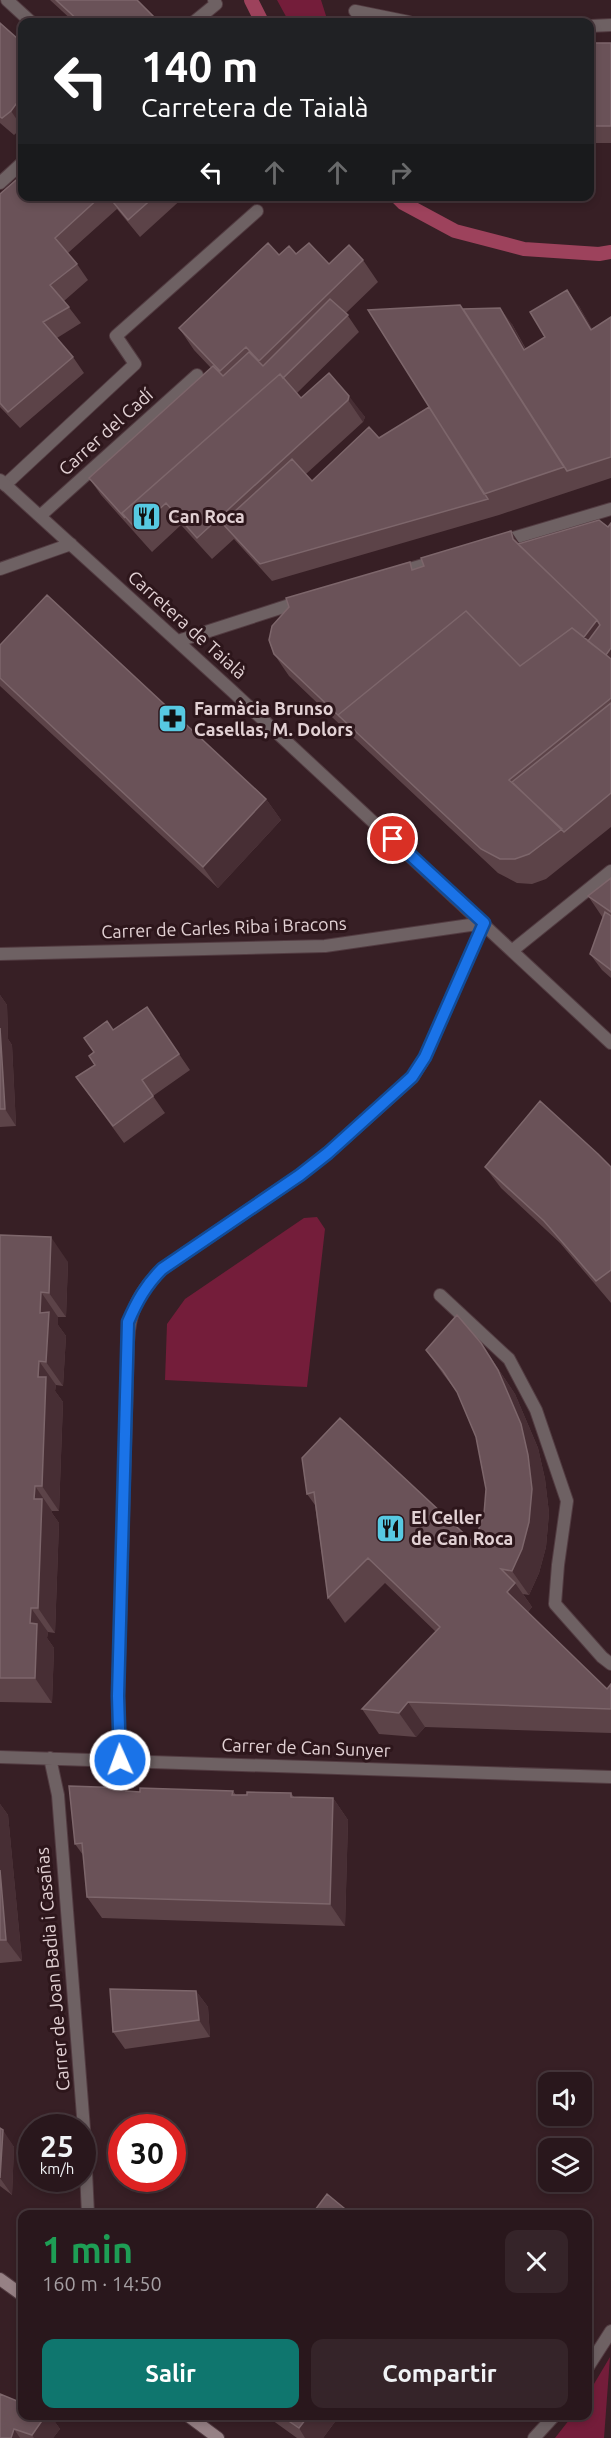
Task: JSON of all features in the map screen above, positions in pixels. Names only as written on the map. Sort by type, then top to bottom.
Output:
[{"type":"main road","points":[[0,2279],[18,2292]]},
{"type":"main road","points":[[194,2420],[218,2438]]},
{"type":"street","points":[[7,0],[27,18]]},
{"type":"street","points":[[198,18],[215,2]]},
{"type":"street","points":[[355,11],[389,18]]},
{"type":"street","points":[[594,26],[611,25]]},
{"type":"street","points":[[0,183],[18,167]]},
{"type":"street","points":[[2,482],[135,364],[116,336],[257,211]]},
{"type":"street","name":"Carrer del Cadí","points":[[40,516],[197,375]]},
{"type":"street","name":"Carretera de Taialà","points":[[2,482],[178,641],[611,1043]]},
{"type":"street","points":[[487,546],[611,509]]},
{"type":"street","points":[[0,569],[71,544]]},
{"type":"street","points":[[385,576],[453,556]]},
{"type":"street","points":[[178,641],[317,597]]},
{"type":"street","points":[[513,950],[611,871]]},
{"type":"street","points":[[120,1760],[118,1696],[128,1322],[136,1302],[147,1283],[162,1269],[300,1175],[328,1153],[412,1077],[425,1057],[484,923]]},
{"type":"street","name":"Carrer de Carles Riba i Bracons","points":[[0,954],[325,946],[484,923]]},
{"type":"street","points":[[440,1295],[509,1359],[536,1410],[567,1501],[555,1604],[602,1657],[611,1664]]},
{"type":"street","name":"Carrer de Can Sunyer","points":[[0,1757],[611,1777]]},
{"type":"street","name":"Carrer de Joan Badia i Casañas","points":[[50,1758],[58,1807],[84,2129],[88,2210]]},
{"type":"street","points":[[592,2361],[611,2331]]},
{"type":"street","points":[[534,2438],[550,2420]]},
{"type":"shaded area","points":[[277,0],[321,0],[327,18],[287,18]]},
{"type":"shaded area","points":[[317,1217],[325,1229],[307,1387],[165,1380],[167,1324],[185,1299],[304,1218]]},
{"type":"shaded area","points":[[610,2357],[604,2438],[555,2438],[569,2420],[592,2420],[592,2387]]},
{"type":"building","points":[[56,0],[137,0],[153,16],[150,18],[76,18]]},
{"type":"building","points":[[0,23],[18,39],[18,101],[11,111],[2,118],[0,117]]},
{"type":"building","points":[[594,43],[611,43],[611,126],[594,126]]},
{"type":"building","points":[[18,178],[18,201],[96,201],[55,238],[77,264],[50,285],[69,307],[43,322],[73,357],[8,412],[0,403],[0,194]]},
{"type":"building","points":[[112,201],[149,201],[128,220]]},
{"type":"building","points":[[268,243],[279,255],[289,246],[296,254],[309,243],[329,264],[349,245],[363,260],[259,361],[246,347],[220,371],[179,328]]},
{"type":"building","points":[[567,290],[591,330],[611,317],[611,457],[567,471],[463,309],[500,308],[524,350],[545,337],[530,312]]},
{"type":"building","points":[[330,299],[348,315],[283,378],[280,374],[122,513],[125,518],[89,478],[213,366],[223,376],[249,352],[263,366]]},
{"type":"building","points":[[460,305],[564,467],[484,494],[368,310]]},
{"type":"building","points":[[329,373],[349,396],[348,400],[197,538],[166,503],[137,530],[122,513],[280,374],[301,398]]},
{"type":"building","points":[[429,407],[488,499],[260,564],[222,523],[292,459],[312,481],[369,427],[379,438]]},
{"type":"building","points":[[599,520],[608,527],[611,523],[611,648],[606,655],[588,641],[600,625],[597,620],[518,544]]},
{"type":"building","points":[[511,531],[513,539],[597,620],[584,637],[572,628],[520,666],[466,611],[338,715],[340,717],[274,654],[269,640],[272,626],[289,607],[286,598],[410,562],[412,570],[424,566],[421,558]]},
{"type":"building","points":[[47,595],[266,799],[203,867],[0,678],[0,645]]},
{"type":"building","points":[[466,611],[520,666],[572,628],[611,659],[611,698],[509,780],[562,829],[529,854],[515,859],[500,859],[481,849],[338,715]]},
{"type":"building","points":[[611,703],[611,793],[564,832],[512,782]]},
{"type":"building","points":[[611,878],[611,912],[588,896]]},
{"type":"building","points":[[605,912],[611,916],[611,970],[590,954]]},
{"type":"building","points":[[147,1007],[179,1054],[142,1080],[153,1096],[113,1126],[76,1077],[95,1065],[89,1056],[94,1052],[84,1038],[107,1021],[113,1030]]},
{"type":"building","points":[[0,1028],[5,1109],[0,1109]]},
{"type":"building","points":[[540,1101],[611,1167],[611,1270],[596,1281],[544,1221],[485,1167]]},
{"type":"building","points":[[0,1235],[51,1237],[49,1293],[41,1292],[40,1313],[49,1312],[46,1362],[39,1361],[38,1377],[46,1377],[42,1486],[35,1486],[34,1499],[42,1499],[38,1608],[31,1608],[30,1623],[37,1624],[35,1678],[0,1678]]},
{"type":"building","name":"El Celler de Can Roca","points":[[457,1315],[481,1343],[498,1370],[521,1424],[528,1455],[532,1489],[529,1522],[522,1549],[512,1571],[501,1569],[515,1583],[507,1592],[607,1689],[611,1684],[611,1709],[408,1702],[399,1713],[362,1709],[440,1627],[368,1558],[328,1598],[314,1492],[307,1494],[302,1458],[340,1418],[474,1543],[484,1514],[486,1489],[476,1437],[457,1392],[426,1350]]},
{"type":"building","points":[[69,1786],[127,1788],[126,1791],[140,1792],[140,1788],[233,1791],[232,1795],[247,1795],[247,1792],[291,1793],[291,1797],[333,1798],[330,1904],[87,1897],[82,1843],[75,1844]]},
{"type":"building","points":[[0,1870],[6,1940],[0,1940]]},
{"type":"building","points":[[110,1989],[196,1991],[199,2020],[113,2032]]},
{"type":"building","points":[[0,2128],[3,2130],[0,2178]]},
{"type":"building","points":[[327,2194],[344,2208],[342,2210],[315,2210]]},
{"type":"building","points":[[0,2394],[18,2401],[18,2420],[42,2420],[32,2435],[14,2429],[11,2438],[0,2438]]},
{"type":"building","points":[[287,2420],[305,2420],[299,2428]]},
{"type":"waterway","points":[[251,0],[260,18]]},
{"type":"waterway","points":[[401,201],[455,231],[524,249],[599,254],[611,252]]},
{"type":"place","name":"Can Roca","points":[[147,517]]},
{"type":"place","name":"Farmàcia Brunso Casellas, M. Dolors","points":[[173,719]]},
{"type":"place","name":"El Celler de Can Roca","points":[[390,1528]]},
{"type":"route","points":[[120,1760],[118,1696],[128,1322],[147,1283],[162,1269],[300,1175],[328,1153],[412,1077],[425,1057],[484,923],[393,839]]}]
